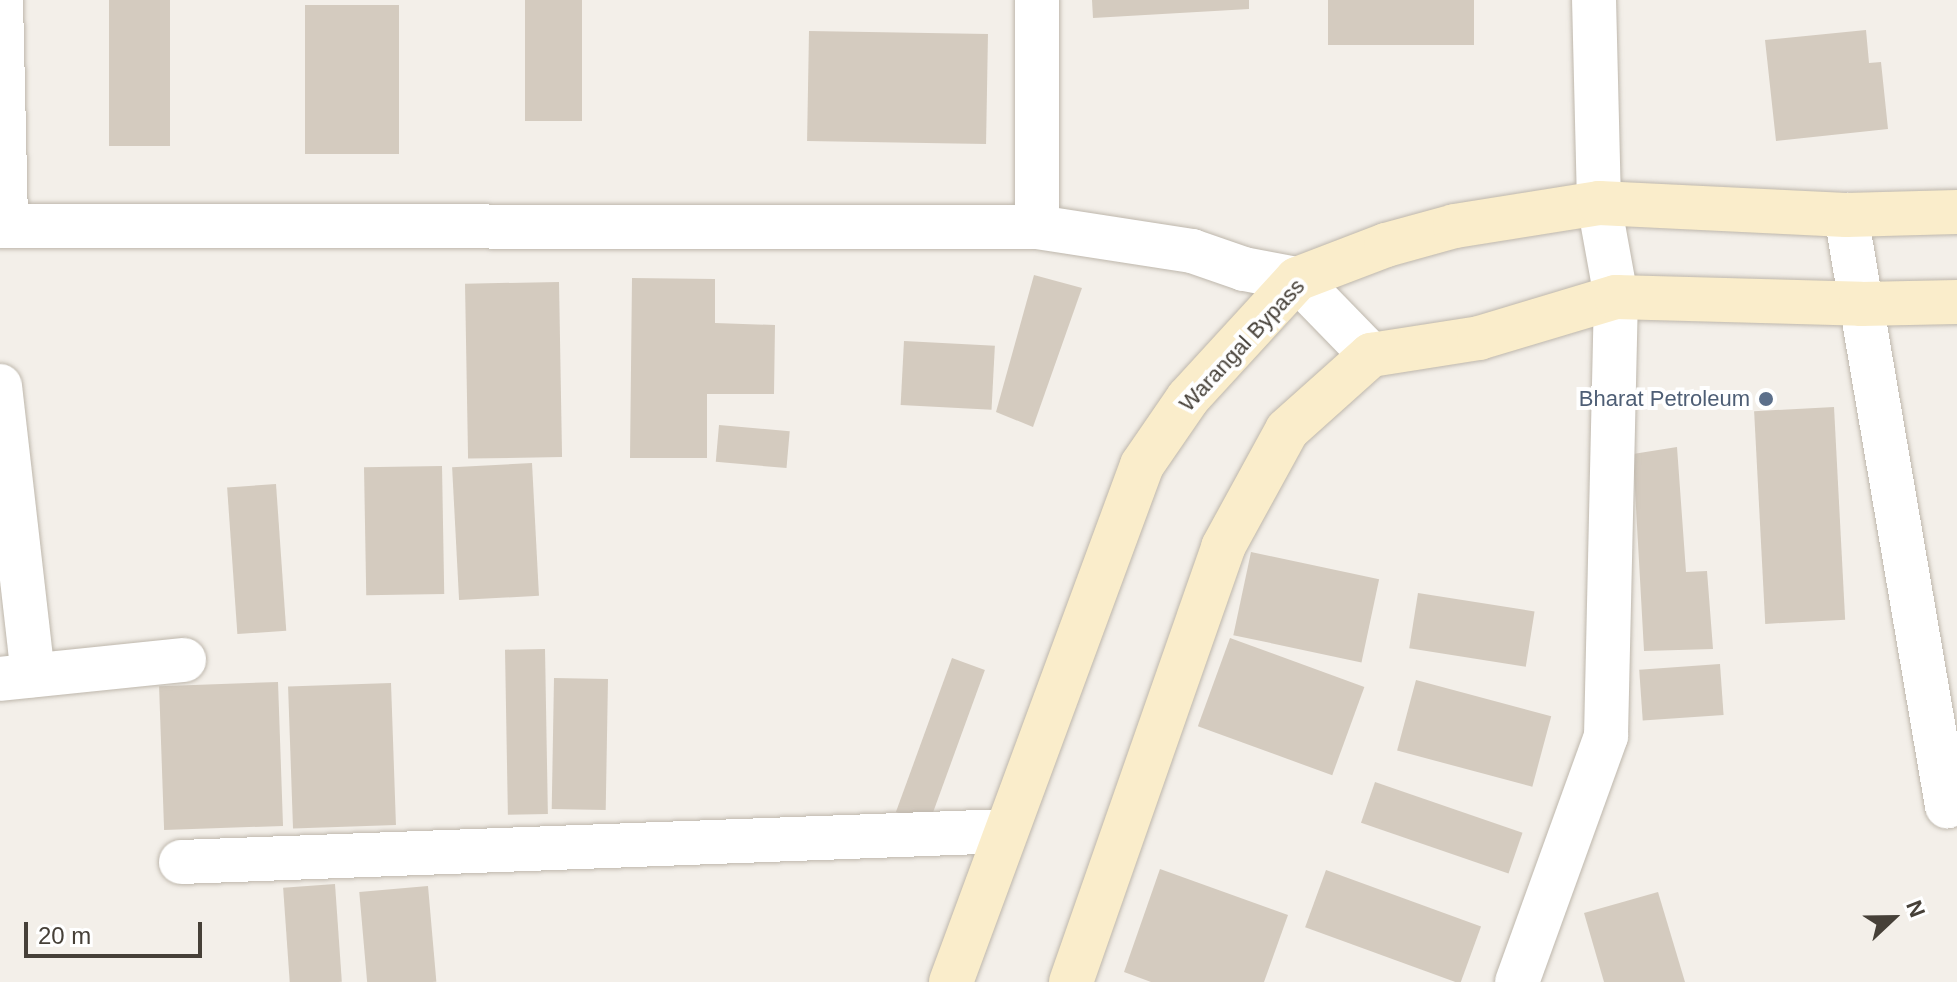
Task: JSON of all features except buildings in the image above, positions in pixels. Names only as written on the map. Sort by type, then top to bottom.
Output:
[{"type":"main road","name":"Warangal Bypass","points":[[951,982],[1142,465],[1188,398],[1297,279],[1386,245],[1455,226],[1599,203],[1846,215],[1957,212]]},
{"type":"main road","points":[[1071,982],[1223,547],[1287,430],[1371,355],[1479,338],[1616,297],[1861,304],[1957,302]]},
{"type":"street","points":[[1,0],[3,226],[1037,227],[1192,251],[1244,269],[1297,279],[1371,355]]},
{"type":"street","points":[[1037,0],[1037,227]]},
{"type":"street","points":[[1517,982],[1606,736],[1616,297],[1599,203],[1594,0]]},
{"type":"street","points":[[1846,215],[1947,806]]},
{"type":"street","points":[[0,386],[17,677],[184,660]]},
{"type":"street","points":[[181,862],[1005,831]]},
{"type":"place","name":"Bharat Petroleum","points":[[1766,399]]}]
